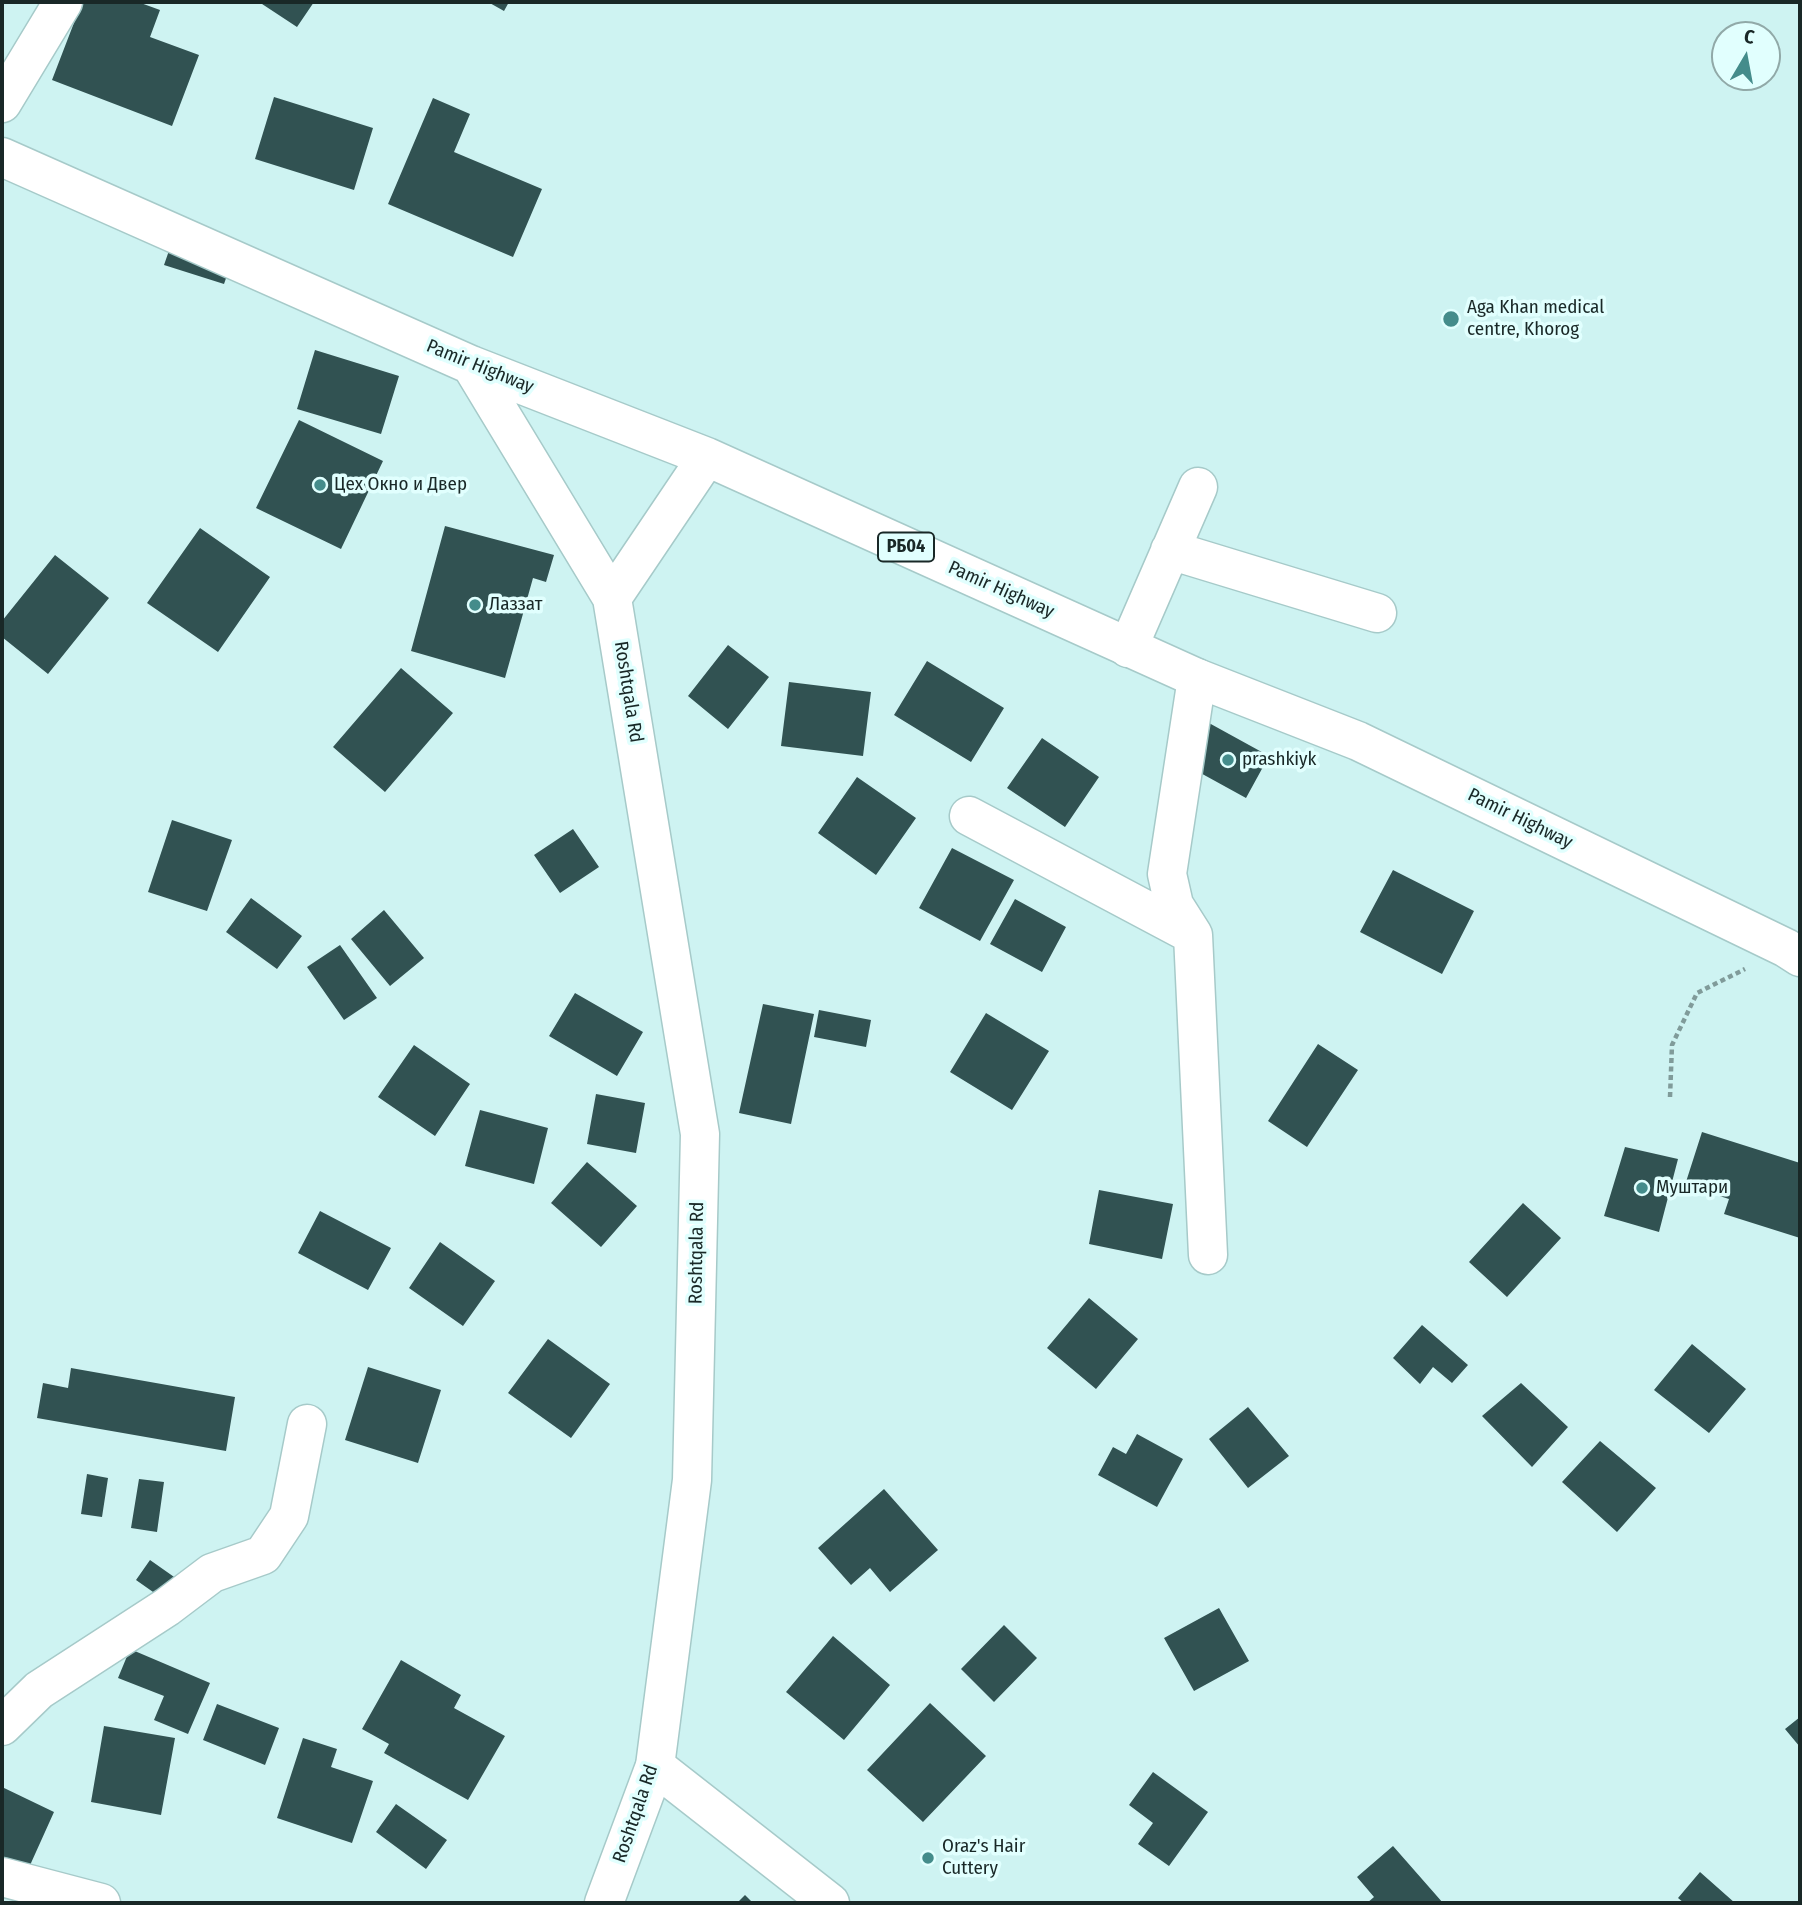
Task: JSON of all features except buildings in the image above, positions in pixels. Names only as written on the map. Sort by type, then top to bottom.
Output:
[{"type":"main road","points":[[2,103],[63,2]]},
{"type":"main road","name":"Pamir Highway","points":[[2,157],[471,365],[707,457],[1197,678],[1358,741],[1793,953]]},
{"type":"main road","name":"Roshtqala Rd","points":[[471,365],[612,598],[700,1134],[692,1480],[655,1766],[604,1903]]},
{"type":"main road","points":[[612,598],[707,457]]},
{"type":"main road","points":[[1128,648],[1198,487]]},
{"type":"main road","points":[[1170,550],[1377,612]]},
{"type":"main road","points":[[1197,678],[1167,874],[1174,905],[1193,935],[1208,1255]]},
{"type":"main road","points":[[969,816],[1193,935]]},
{"type":"main road","points":[[2,1726],[39,1690],[167,1606],[212,1573],[263,1555],[289,1516],[307,1424]]},
{"type":"main road","points":[[655,1766],[830,1903]]},
{"type":"main road","points":[[2,1877],[101,1903]]},
{"type":"path","points":[[1670,1097],[1672,1045],[1697,993],[1793,953]]},
{"type":"place","name":"Aga Khan medical centre, Khorog","points":[[1451,319]]},
{"type":"place","name":"Цех Окно и Двер","points":[[320,485]]},
{"type":"place","name":"Лаззат","points":[[475,605]]},
{"type":"place","name":"prashkiyk","points":[[1228,760]]},
{"type":"place","name":"Муштари","points":[[1642,1188]]},
{"type":"place","name":"Oraz's Hair Cuttery","points":[[928,1858]]}]
